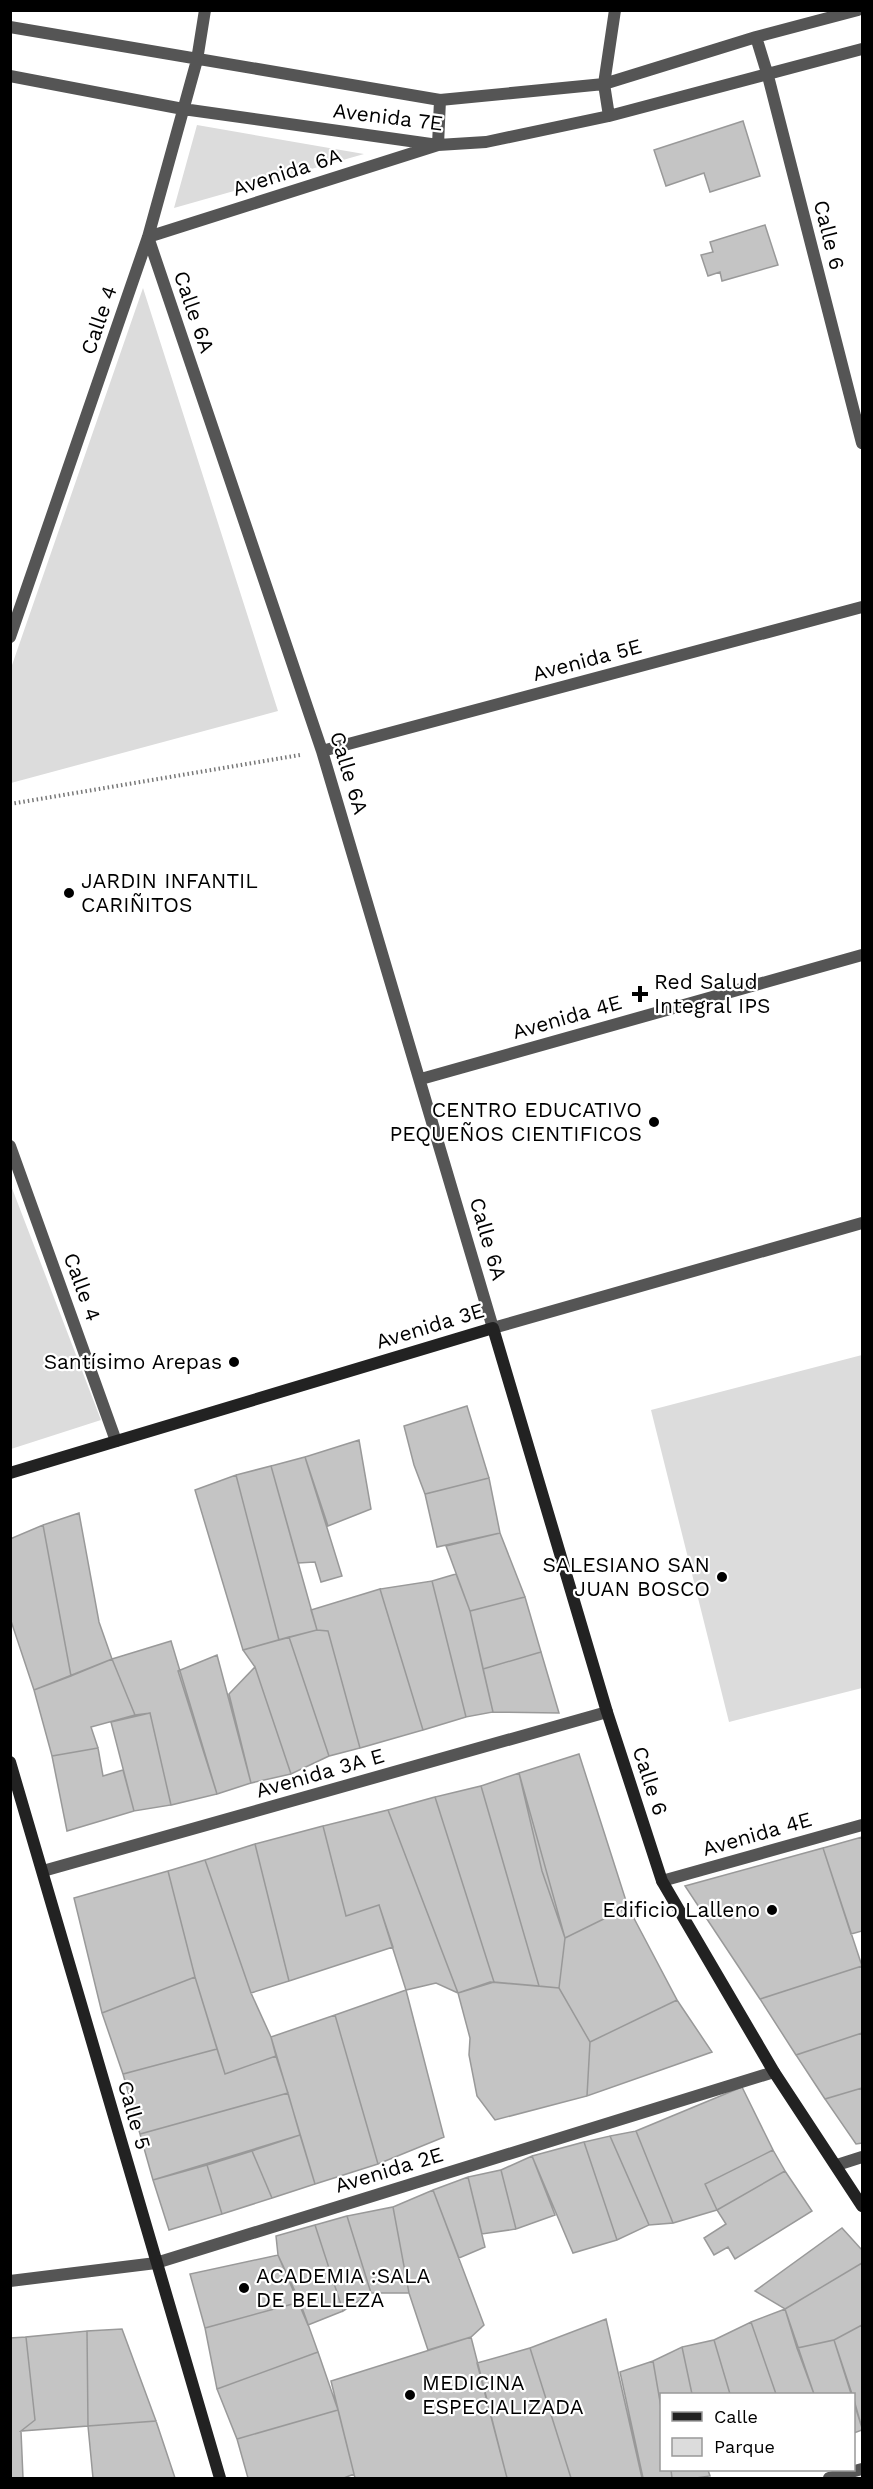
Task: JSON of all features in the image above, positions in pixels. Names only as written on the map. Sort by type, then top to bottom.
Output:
[{"type":"street","name":"Calle 4","points":[[10,637],[148,237],[197,60],[205,10]]},
{"type":"street","points":[[609,116],[604,84],[615,10]]},
{"type":"street","name":"Avenida 7E","points":[[10,27],[440,100],[604,84],[756,37],[858,10]]},
{"type":"street","name":"Calle 6","points":[[756,37],[862,443]]},
{"type":"street","name":"Avenida 7E","points":[[10,76],[183,109],[438,145],[486,142],[609,116],[768,76],[862,49]]},
{"type":"street","points":[[438,145],[440,100]]},
{"type":"street","name":"Avenida 6A","points":[[148,237],[438,145]]},
{"type":"street","name":"Calle 6A","points":[[148,237],[322,751],[493,1328]]},
{"type":"street","name":"Avenida 5E","points":[[322,751],[862,607]]},
{"type":"street","name":"Avenida 4E","points":[[421,1079],[862,954]]},
{"type":"street","name":"Calle 4","points":[[10,1146],[116,1441]]},
{"type":"street","name":"Avenida 3E","points":[[10,1473],[493,1328],[862,1223]]},
{"type":"street","name":"Calle 6","points":[[493,1328],[607,1712],[663,1881],[774,2072],[862,2206]]},
{"type":"street","name":"Avenida 3A E","points":[[43,1871],[607,1712]]},
{"type":"street","name":"Calle 5","points":[[10,1762],[220,2478]]},
{"type":"street","name":"Avenida 4E","points":[[663,1881],[862,1825]]},
{"type":"street","name":"Avenida 2E","points":[[10,2281],[156,2263],[774,2072]]},
{"type":"street","points":[[837,2165],[862,2157]]},
{"type":"street","points":[[829,2478],[855,2471]]},
{"type":"path","points":[[10,804],[322,751]]},
{"type":"green space","points":[[197,125],[364,154],[174,208]]},
{"type":"green space","points":[[143,288],[278,711],[11,783],[11,668]]},
{"type":"green space","points":[[10,1183],[101,1420],[11,1449],[10,1449]]},
{"type":"green space","points":[[862,1355],[862,1688],[729,1722],[651,1410]]},
{"type":"building","points":[[743,121],[760,176],[710,192],[704,173],[666,186],[654,150]]},
{"type":"building","points":[[765,225],[778,265],[722,281],[720,272],[708,276],[701,255],[713,252],[710,242]]},
{"type":"building","points":[[467,1406],[489,1478],[425,1494],[414,1465],[404,1426]]},
{"type":"building","points":[[359,1440],[371,1509],[328,1526],[305,1457]]},
{"type":"building","points":[[305,1457],[342,1576],[321,1582],[315,1562],[298,1563],[271,1466]]},
{"type":"building","points":[[271,1466],[317,1630],[279,1640],[236,1475]]},
{"type":"building","points":[[236,1475],[279,1640],[243,1650],[195,1490]]},
{"type":"building","points":[[489,1478],[500,1533],[437,1547],[425,1494]]},
{"type":"building","points":[[79,1513],[99,1622],[112,1659],[71,1676],[43,1525]]},
{"type":"building","points":[[43,1525],[71,1676],[34,1690],[10,1618],[10,1539]]},
{"type":"building","points":[[500,1533],[525,1597],[470,1611],[446,1546]]},
{"type":"building","points":[[456,1574],[470,1611],[493,1712],[466,1717],[432,1581]]},
{"type":"building","points":[[432,1581],[466,1717],[423,1730],[380,1589]]},
{"type":"building","points":[[380,1589],[423,1730],[360,1748],[328,1631],[317,1630],[311,1610]]},
{"type":"building","points":[[525,1597],[541,1652],[483,1669],[470,1611]]},
{"type":"building","points":[[317,1630],[328,1631],[360,1748],[329,1756],[289,1637]]},
{"type":"building","points":[[289,1637],[329,1756],[291,1774],[255,1667],[243,1650]]},
{"type":"building","points":[[171,1641],[217,1794],[171,1805],[150,1713],[135,1715],[112,1659]]},
{"type":"building","points":[[541,1652],[559,1713],[493,1712],[483,1669]]},
{"type":"building","points":[[217,1655],[251,1783],[217,1794],[178,1671]]},
{"type":"building","points":[[112,1659],[135,1715],[91,1727],[98,1748],[52,1756],[34,1690]]},
{"type":"building","points":[[255,1667],[291,1774],[251,1783],[229,1694]]},
{"type":"building","points":[[150,1713],[171,1805],[134,1811],[111,1722]]},
{"type":"building","points":[[98,1748],[103,1776],[123,1770],[134,1811],[67,1831],[52,1756]]},
{"type":"building","points":[[579,1754],[628,1907],[565,1938],[542,1871],[519,1773]]},
{"type":"building","points":[[519,1773],[565,1938],[559,1988],[539,1986],[481,1786]]},
{"type":"building","points":[[481,1786],[539,1986],[494,1982],[435,1797]]},
{"type":"building","points":[[435,1797],[494,1982],[458,1993],[388,1810]]},
{"type":"building","points":[[388,1810],[458,1993],[436,1983],[406,1990],[379,1905],[346,1916],[323,1826]]},
{"type":"building","points":[[323,1826],[346,1916],[379,1905],[393,1947],[289,1981],[255,1844]]},
{"type":"building","points":[[862,1837],[862,1931],[851,1934],[823,1848]]},
{"type":"building","points":[[255,1844],[289,1981],[251,1993],[205,1860]]},
{"type":"building","name":"Edificio Lalleno","points":[[823,1848],[862,1966],[760,1999],[685,1886]]},
{"type":"building","points":[[205,1860],[251,1993],[271,2037],[276,2056],[225,2074],[195,1977],[168,1871]]},
{"type":"building","points":[[168,1871],[195,1977],[102,2013],[74,1898]]},
{"type":"building","points":[[628,1907],[677,2000],[590,2042],[559,1988],[565,1938]]},
{"type":"building","points":[[862,1966],[862,2033],[796,2055],[760,1999]]},
{"type":"building","points":[[195,1977],[217,2049],[123,2074],[102,2013]]},
{"type":"building","points":[[490,1982],[559,1988],[590,2042],[587,2096],[495,2120],[477,2096],[469,2055],[470,2038],[458,1993]]},
{"type":"building","points":[[406,1990],[444,2137],[378,2164],[335,2015]]},
{"type":"building","points":[[677,2000],[712,2052],[587,2096],[590,2042]]},
{"type":"building","points":[[335,2015],[378,2164],[315,2184],[271,2037]]},
{"type":"building","points":[[862,2033],[862,2088],[825,2099],[796,2055]]},
{"type":"building","points":[[217,2049],[225,2074],[276,2056],[288,2093],[140,2134],[123,2074]]},
{"type":"building","points":[[742,2087],[773,2150],[705,2184],[717,2210],[673,2223],[636,2131]]},
{"type":"building","points":[[862,2088],[862,2143],[856,2144],[825,2099]]},
{"type":"building","points":[[288,2093],[300,2135],[153,2180],[140,2134]]},
{"type":"building","points":[[636,2131],[673,2223],[649,2225],[610,2136]]},
{"type":"building","points":[[300,2135],[315,2184],[272,2198],[252,2151]]},
{"type":"building","points":[[610,2136],[649,2225],[617,2240],[584,2142]]},
{"type":"building","points":[[584,2142],[617,2240],[573,2253],[532,2156]]},
{"type":"building","points":[[773,2150],[785,2171],[717,2210],[705,2184]]},
{"type":"building","points":[[252,2151],[272,2198],[222,2214],[207,2165]]},
{"type":"building","points":[[532,2156],[555,2215],[516,2229],[501,2170]]},
{"type":"building","points":[[207,2165],[222,2214],[169,2230],[153,2180]]},
{"type":"building","points":[[501,2170],[516,2229],[482,2234],[468,2177]]},
{"type":"building","points":[[785,2171],[812,2211],[735,2259],[728,2247],[714,2255],[704,2238],[726,2224],[717,2210]]},
{"type":"building","points":[[468,2177],[485,2247],[459,2258],[433,2190]]},
{"type":"building","points":[[433,2190],[484,2325],[471,2337],[428,2350],[409,2293],[393,2207]]},
{"type":"building","points":[[393,2207],[409,2293],[371,2293],[347,2216]]},
{"type":"building","points":[[347,2216],[371,2293],[343,2311],[315,2225]]},
{"type":"building","points":[[315,2225],[343,2311],[308,2325],[278,2255],[276,2236]]},
{"type":"building","points":[[842,2228],[862,2250],[862,2263],[785,2309],[755,2291]]},
{"type":"building","name":"ACADEMIA :SALA DE BELLEZA","points":[[278,2255],[300,2302],[205,2328],[190,2274]]},
{"type":"building","points":[[862,2263],[862,2325],[834,2340],[797,2348],[785,2309]]},
{"type":"building","points":[[300,2302],[318,2352],[217,2389],[205,2328]]},
{"type":"building","points":[[785,2309],[814,2393],[776,2393],[751,2322]]},
{"type":"building","points":[[606,2319],[642,2478],[571,2478],[530,2348]]},
{"type":"building","points":[[751,2322],[776,2393],[730,2393],[714,2340]]},
{"type":"building","points":[[862,2325],[862,2428],[855,2406],[855,2393],[851,2393],[834,2340]]},
{"type":"building","points":[[122,2329],[156,2421],[88,2426],[87,2331]]},
{"type":"building","points":[[87,2331],[88,2426],[21,2431],[35,2420],[26,2337]]},
{"type":"building","points":[[26,2337],[35,2420],[21,2431],[23,2478],[10,2478],[10,2338]]},
{"type":"building","name":"MEDICINA ESPECIALIZADA","points":[[471,2337],[507,2478],[355,2478],[331,2381]]},
{"type":"building","points":[[714,2340],[730,2393],[692,2393],[682,2347]]},
{"type":"building","points":[[834,2340],[852,2393],[814,2393],[797,2348]]},
{"type":"building","points":[[682,2347],[692,2393],[660,2393],[660,2401],[653,2361]]},
{"type":"building","points":[[530,2348],[571,2478],[507,2478],[477,2363]]},
{"type":"building","points":[[318,2352],[338,2410],[237,2439],[217,2389]]},
{"type":"building","points":[[653,2361],[660,2401],[660,2471],[671,2471],[672,2478],[643,2478],[620,2372]]},
{"type":"building","points":[[855,2404],[862,2428],[855,2433]]},
{"type":"building","points":[[338,2410],[354,2474],[344,2478],[248,2478],[237,2439]]},
{"type":"building","points":[[156,2421],[175,2478],[93,2478],[88,2426]]},
{"type":"building","points":[[671,2471],[708,2471],[710,2476],[696,2478],[672,2478]]},
{"type":"place","name":"JARDIN INFANTIL CARIÑITOS","points":[[69,893]]},
{"type":"place","name":"Red Salud Integral IPS","points":[[640,994]]},
{"type":"place","name":"CENTRO EDUCATIVO PEQUEÑOS CIENTIFICOS","points":[[654,1122]]},
{"type":"place","name":"Santísimo Arepas","points":[[234,1362]]},
{"type":"place","name":"SALESIANO SAN JUAN BOSCO","points":[[722,1577]]},
{"type":"place","name":"Edificio Lalleno","points":[[772,1910]]},
{"type":"place","name":"ACADEMIA :SALA DE BELLEZA","points":[[244,2288]]},
{"type":"place","name":"MEDICINA ESPECIALIZADA","points":[[410,2395]]}]
